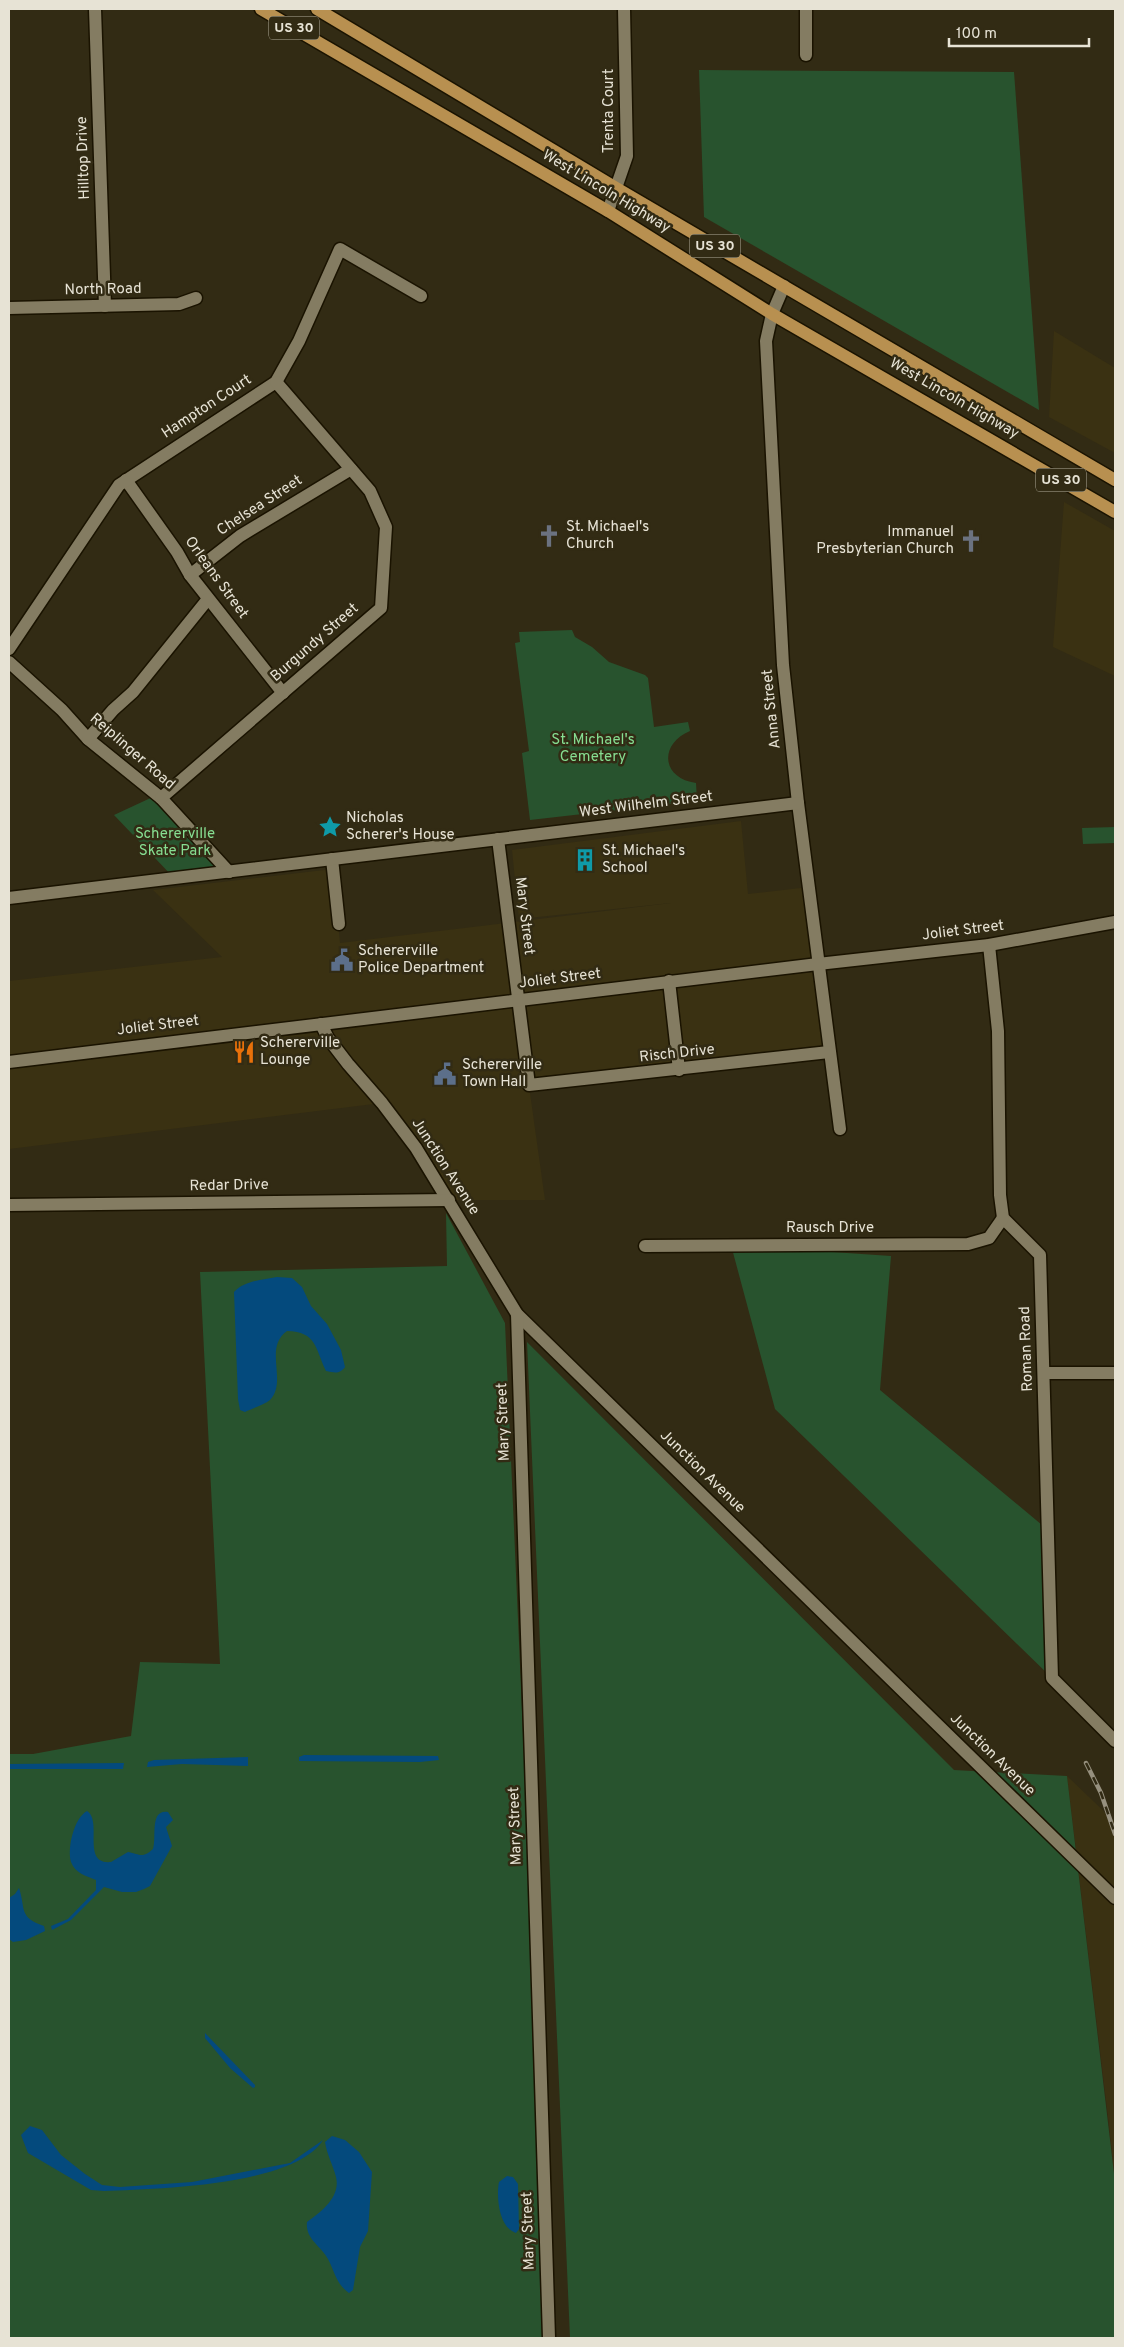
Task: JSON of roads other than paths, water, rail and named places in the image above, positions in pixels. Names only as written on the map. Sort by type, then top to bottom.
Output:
[{"type":"main road","name":"West Lincoln Highway","points":[[260,9],[608,211],[772,314],[1115,512]]},
{"type":"main road","name":"West Lincoln Highway","points":[[317,9],[616,188],[1115,480]]},
{"type":"street","name":"Hilltop Drive","points":[[95,9],[105,306]]},
{"type":"street","name":"Trenta Court","points":[[608,211],[626,156],[624,9]]},
{"type":"street","points":[[806,9],[806,55]]},
{"type":"street","name":"Hampton Court","points":[[9,648],[119,484],[276,382],[299,341],[340,249],[421,296]]},
{"type":"street","name":"Anna Street","points":[[784,286],[772,314],[766,340],[778,584],[798,803],[840,1128]]},
{"type":"street","name":"North Road","points":[[9,308],[179,304],[196,298]]},
{"type":"street","name":"Burgundy Street","points":[[161,798],[381,608],[386,527],[370,491],[276,382]]},
{"type":"street","name":"Chelsea Street","points":[[190,574],[240,536],[351,469]]},
{"type":"street","name":"Orleans Street","points":[[126,480],[208,599],[283,693]]},
{"type":"street","points":[[88,739],[113,710],[133,692],[208,599]]},
{"type":"street","name":"Reiplinger Road","points":[[9,662],[62,710],[88,739],[161,798],[229,872]]},
{"type":"street","name":"West Wilhelm Street","points":[[9,898],[798,803]]},
{"type":"street","name":"Mary Street","points":[[498,839],[529,1085]]},
{"type":"street","points":[[332,859],[339,924]]},
{"type":"street","name":"Joliet Street","points":[[9,1062],[989,945],[1115,922]]},
{"type":"street","points":[[989,945],[998,1030],[1000,1195],[1003,1218]]},
{"type":"street","points":[[670,982],[679,1070]]},
{"type":"street","name":"Junction Avenue","points":[[321,1024],[328,1038],[382,1103],[416,1148],[517,1314],[1115,1898]]},
{"type":"street","name":"Risch Drive","points":[[529,1085],[829,1052]]},
{"type":"street","name":"Redar Drive","points":[[9,1205],[449,1200]]},
{"type":"street","name":"Rausch Drive","points":[[645,1246],[968,1244],[989,1238],[1003,1218]]},
{"type":"street","name":"Roman Road","points":[[1003,1218],[1040,1255],[1052,1678],[1115,1741]]},
{"type":"street","name":"Mary Street","points":[[517,1314],[549,2338]]},
{"type":"street","points":[[1044,1373],[1115,1372]]},
{"type":"water","points":[[277,1277],[292,1278],[302,1287],[311,1306],[327,1324],[341,1350],[345,1367],[337,1372],[326,1371],[317,1348],[310,1338],[304,1334],[287,1331],[280,1338],[277,1346],[277,1384],[275,1392],[267,1402],[245,1412],[240,1410],[238,1399],[234,1292],[248,1283]]},
{"type":"water","points":[[304,1755],[438,1756],[439,1760],[420,1762],[299,1761],[299,1757]]},
{"type":"water","points":[[248,1757],[248,1766],[182,1764],[147,1767],[148,1762],[154,1760]]},
{"type":"water","points":[[124,1763],[123,1769],[9,1769],[9,1764]]},
{"type":"water","points":[[87,1811],[91,1816],[93,1824],[94,1850],[97,1857],[102,1861],[111,1862],[128,1852],[141,1855],[146,1854],[153,1849],[156,1819],[162,1812],[168,1812],[173,1820],[166,1827],[172,1846],[150,1886],[136,1892],[122,1892],[104,1887],[71,1920],[52,1930],[51,1926],[68,1919],[96,1890],[96,1880],[81,1874],[75,1869],[70,1856],[75,1827],[78,1820]]},
{"type":"water","points":[[19,1888],[24,1911],[27,1916],[44,1926],[45,1931],[26,1940],[13,1942],[9,1939],[9,1898]]},
{"type":"water","points":[[205,2033],[255,2087],[253,2088],[230,2068],[205,2038]]},
{"type":"water","points":[[30,2126],[42,2130],[61,2155],[85,2174],[102,2185],[120,2187],[192,2182],[290,2163],[323,2140],[307,2155],[284,2167],[255,2176],[188,2186],[104,2191],[91,2190],[28,2153],[21,2135]]},
{"type":"water","points":[[332,2136],[345,2140],[359,2152],[372,2172],[368,2231],[360,2247],[353,2290],[349,2293],[338,2282],[328,2259],[311,2238],[307,2228],[307,2222],[329,2203],[336,2191],[336,2177],[325,2142]]},
{"type":"water","points":[[507,2176],[513,2177],[518,2184],[519,2229],[516,2233],[506,2225],[500,2211],[499,2182]]},
{"type":"railway","points":[[1086,1763],[1101,1793],[1115,1834]]},
{"type":"place","name":"St. Michael's Church","points":[[549,536]]},
{"type":"place","name":"Immanuel Presbyterian Church","points":[[971,541]]},
{"type":"place","name":"Nicholas Scherer's House","points":[[330,827]]},
{"type":"place","name":"St. Michael's School","points":[[585,860]]},
{"type":"place","name":"Schererville Police Department","points":[[342,960]]},
{"type":"place","name":"Schererville Lounge","points":[[244,1052]]},
{"type":"place","name":"Schererville Town Hall","points":[[445,1074]]},
{"type":"park label","name":"St. Michael's Cemetery","points":[[593,748]]},
{"type":"park label","name":"Schererville Skate Park","points":[[175,842]]}]
